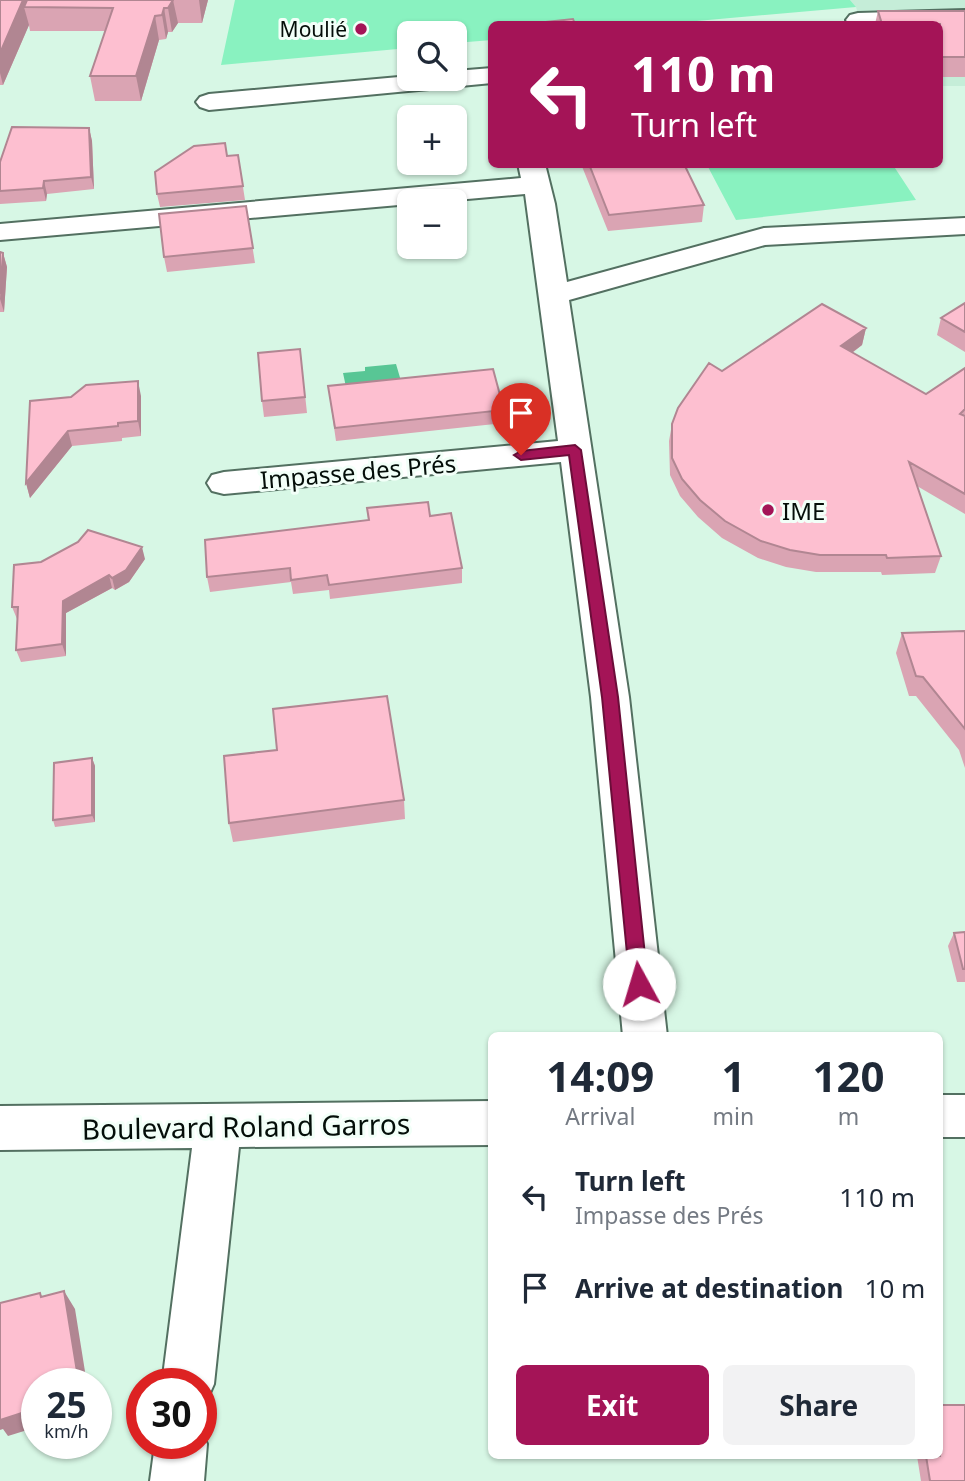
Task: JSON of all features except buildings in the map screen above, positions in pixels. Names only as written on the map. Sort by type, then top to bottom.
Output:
[{"type":"street","points":[[858,15],[965,17]]},
{"type":"street","points":[[467,78],[488,75]]},
{"type":"street","points":[[209,102],[397,84]]},
{"type":"street","points":[[0,232],[533,175],[541,204],[610,697],[645,1032]]},
{"type":"street","points":[[554,295],[764,237],[965,226]]},
{"type":"street","name":"Impasse des Prés","points":[[224,483],[575,450]]},
{"type":"street","points":[[943,1116],[965,1116]]},
{"type":"street","name":"Boulevard Roland Garros","points":[[0,1128],[488,1123]]},
{"type":"street","points":[[190,1368],[218,1127]]},
{"type":"street","points":[[177,1481],[179,1459]]},
{"type":"shaded area","name":"Moulié","points":[[235,0],[850,0],[856,7],[697,21],[488,21],[488,40],[467,42],[467,21],[397,21],[397,49],[221,65]]},
{"type":"shaded area","points":[[850,0],[965,0],[965,86],[943,86],[943,21],[860,21],[856,7]]},
{"type":"shaded area","points":[[709,168],[895,168],[916,200],[736,220]]},
{"type":"shaded area","points":[[396,364],[401,381],[346,387],[343,373],[365,371],[365,367]]},
{"type":"place","name":"Moulié","points":[[361,29]]},
{"type":"place","name":"IME","points":[[768,510]]},
{"type":"route","points":[[521,455],[575,450],[610,697],[639,984]]}]
